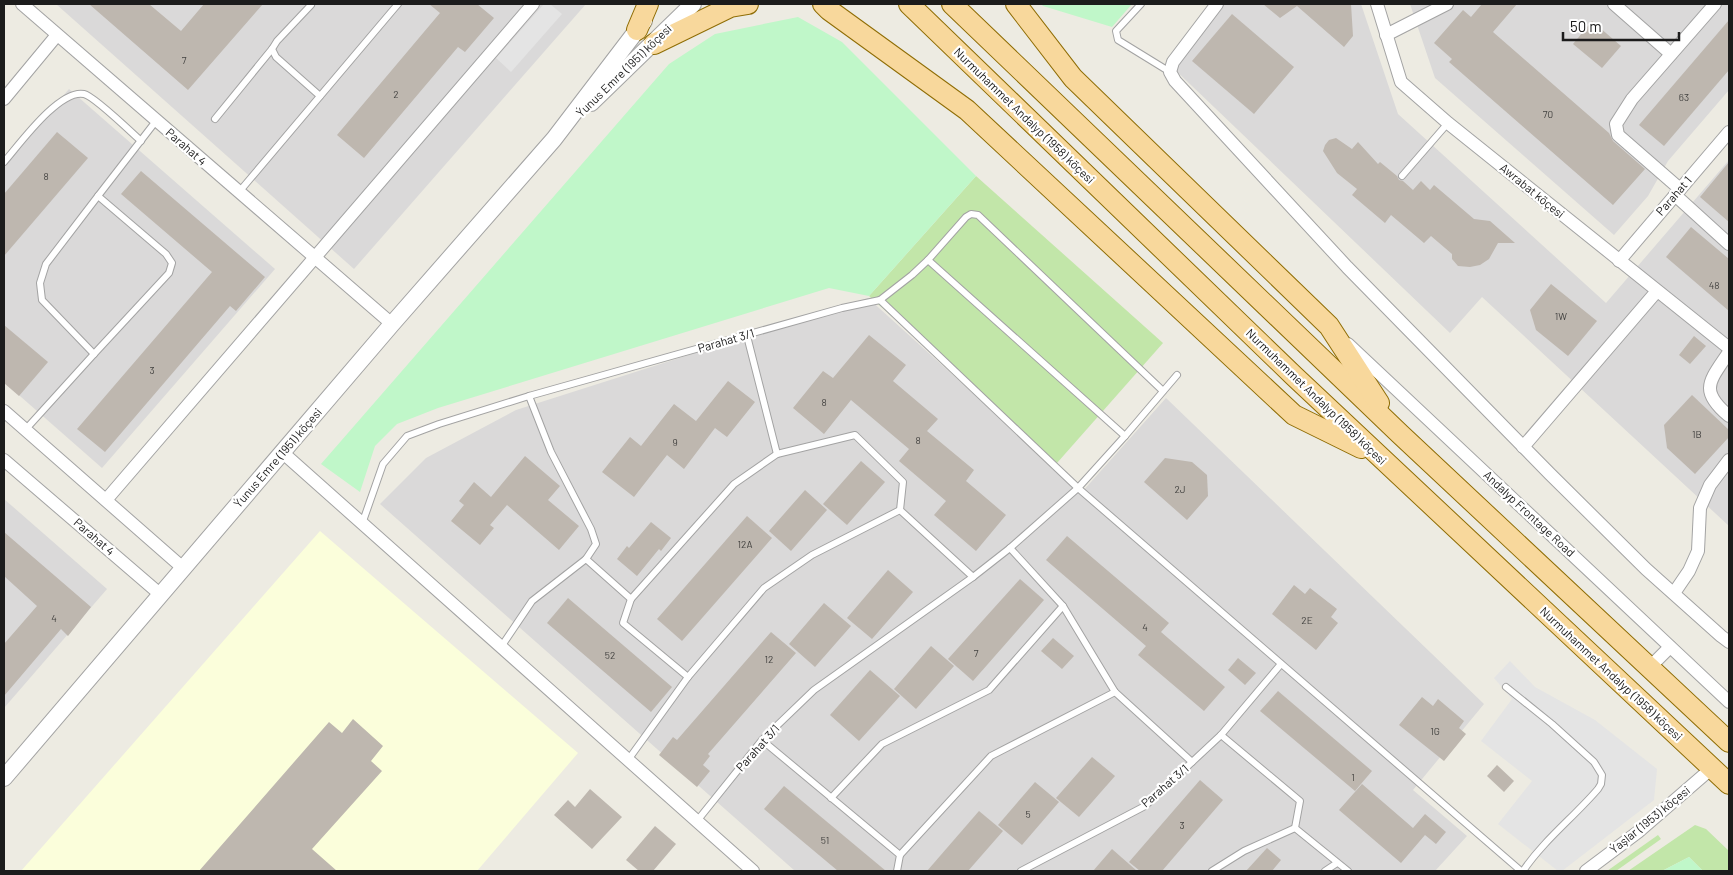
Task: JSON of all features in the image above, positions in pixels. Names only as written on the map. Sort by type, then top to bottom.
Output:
[{"type":"main road","points":[[637,30],[648,4]]},
{"type":"main road","points":[[654,44],[730,7],[748,4]]},
{"type":"main road","points":[[806,4],[826,7],[967,110],[1294,415],[1379,457]]},
{"type":"main road","name":"Nurmuhammet Andalyp (1958) köçesi","points":[[908,4],[1379,457],[1729,784]]},
{"type":"main road","points":[[952,4],[1400,434],[1729,742]]},
{"type":"main road","points":[[1016,4],[1073,78],[1329,326],[1400,434]]},
{"type":"street","name":"Parahat 4","points":[[22,4],[392,324]]},
{"type":"street","points":[[106,500],[533,4]]},
{"type":"street","name":"Ýunus Emre (1951) köçesi","points":[[4,778],[392,324],[554,138],[658,4]]},
{"type":"street","name":"Ýunus Emre (1951) köçesi","points":[[554,138],[654,44],[693,4]]},
{"type":"street","points":[[1217,4],[1173,62],[1170,72],[1175,81],[1347,267],[1523,447],[1646,569],[1729,642]]},
{"type":"street","name":"Awrabat köçesi","points":[[1377,4],[1401,82],[1448,123],[1729,348]]},
{"type":"street","points":[[1386,35],[1447,4]]},
{"type":"street","points":[[1614,4],[1672,54]]},
{"type":"street","points":[[1716,4],[1632,99],[1616,124],[1618,135],[1729,244]]},
{"type":"street","points":[[4,99],[57,35]]},
{"type":"street","name":"Parahat 1","points":[[1619,261],[1729,132]]},
{"type":"street","points":[[1523,447],[1657,291]]},
{"type":"street","name":"Andalyp Frontage Road","points":[[1329,326],[1729,702]]},
{"type":"street","points":[[1729,352],[1713,376],[1709,389],[1713,400],[1729,416]]},
{"type":"street","points":[[4,411],[183,568]]},
{"type":"street","points":[[282,452],[697,821],[748,870]]},
{"type":"street","name":"Parahat 4","points":[[4,460],[161,595]]},
{"type":"street","points":[[1674,593],[1689,571],[1698,551],[1700,508],[1710,485],[1729,460]]},
{"type":"street","points":[[1650,667],[1670,647]]},
{"type":"street","name":"Ýaşlar (1953) köçesi","points":[[1586,871],[1638,832],[1712,768]]},
{"type":"lane","points":[[239,192],[398,4]]},
{"type":"lane","points":[[1142,4],[1116,30],[1118,40],[1170,72]]},
{"type":"lane","points":[[215,120],[277,41],[311,5]]},
{"type":"lane","points":[[272,49],[276,57],[320,96]]},
{"type":"lane","points":[[4,162],[49,110],[74,94],[86,94],[140,140]]},
{"type":"lane","points":[[94,354],[42,300],[40,283],[46,264],[156,120]]},
{"type":"lane","points":[[1402,176],[1448,123]]},
{"type":"lane","points":[[26,430],[169,274],[172,263],[166,254],[98,196]]},
{"type":"lane","points":[[1163,391],[978,215],[971,214],[966,217],[928,260],[880,300],[1078,488],[1522,871],[1546,841],[1598,789],[1601,784],[1602,775],[1594,762],[1552,724],[1506,688]]},
{"type":"lane","points":[[928,260],[1125,436]]},
{"type":"lane","name":"Parahat 3/1","points":[[362,524],[383,464],[407,436],[438,424],[529,396],[842,308],[880,300]]},
{"type":"lane","points":[[747,336],[777,454]]},
{"type":"lane","name":"Parahat 3/1","points":[[697,821],[762,740],[814,690],[973,577],[1010,548],[1078,488],[1177,375]]},
{"type":"lane","points":[[501,647],[532,601],[586,559],[596,544],[591,529],[551,452],[529,396]]},
{"type":"lane","points":[[688,677],[623,623],[631,599],[734,484],[777,454],[855,435],[902,482],[900,510]]},
{"type":"lane","points":[[900,510],[973,577]]},
{"type":"lane","points":[[628,760],[688,677],[764,588],[812,555],[900,510]]},
{"type":"lane","points":[[1010,548],[1063,606],[1115,692],[1192,762]]},
{"type":"lane","points":[[586,559],[631,599]]},
{"type":"lane","points":[[831,798],[882,744],[989,690],[1063,606]]},
{"type":"lane","name":"Parahat 3/1","points":[[1020,871],[1144,806],[1221,735],[1281,664]]},
{"type":"lane","points":[[897,871],[900,855],[991,756],[1115,692]]},
{"type":"lane","points":[[1221,735],[1300,802],[1295,828]]},
{"type":"lane","points":[[762,740],[900,855]]},
{"type":"lane","points":[[1295,828],[1348,871]]},
{"type":"lane","points":[[1212,871],[1244,851],[1295,828]]},
{"type":"lane","points":[[1325,871],[1337,863]]},
{"type":"shaded area","points":[[56,4],[586,4],[354,269]]},
{"type":"shaded area","points":[[544,4],[550,4],[562,14],[511,72],[496,58]]},
{"type":"shaded area","points":[[1213,4],[1361,4],[1398,114],[1606,303],[1729,160],[1729,526],[1482,297],[1450,333],[1169,64]]},
{"type":"shaded area","points":[[1410,4],[1729,4],[1729,90],[1668,161],[1648,196],[1614,235],[1435,78]]},
{"type":"shaded area","points":[[69,89],[275,269],[102,468],[4,382],[4,164]]},
{"type":"shaded area","points":[[868,298],[1082,492],[1166,398],[1484,704],[1413,790],[1467,836],[1435,871],[795,871],[380,504],[426,458],[516,410]]},
{"type":"shaded area","points":[[4,499],[107,589],[4,708]]},
{"type":"shaded area","points":[[320,531],[578,753],[477,871],[21,871]]},
{"type":"shaded area","points":[[1510,661],[1535,687],[1595,720],[1657,769],[1654,800],[1562,871],[1558,871],[1498,824],[1532,781],[1481,741],[1512,699],[1494,678]]},
{"type":"green space","points":[[1041,4],[1132,4],[1112,27]]},
{"type":"green space","points":[[798,17],[842,42],[976,176],[869,296],[829,288],[438,408],[397,424],[375,446],[360,492],[321,464],[669,64],[715,34]]},
{"type":"green space","points":[[976,176],[1163,343],[1057,463],[869,296]]},
{"type":"green space","points":[[1695,825],[1706,829],[1729,851],[1729,871],[1703,871],[1689,857],[1662,871],[1628,871]]},
{"type":"green space","points":[[1658,835],[1661,839],[1616,871],[1607,871]]},
{"type":"green space","points":[[1689,857],[1703,871],[1662,871]]},
{"type":"building","points":[[89,4],[149,4],[181,31],[204,4],[263,4],[188,90]]},
{"type":"building","points":[[429,4],[477,4],[494,18],[465,52],[458,47],[364,158],[337,135],[440,13]]},
{"type":"building","points":[[1263,4],[1351,4],[1353,36],[1344,47],[1297,6],[1280,18]]},
{"type":"building","points":[[1482,4],[1517,4],[1493,32],[1609,133],[1613,141],[1645,169],[1613,205],[1449,62],[1452,59],[1434,43],[1463,10],[1471,17]]},
{"type":"building","points":[[1232,14],[1294,67],[1254,114],[1192,61]]},
{"type":"building","points":[[1729,20],[1729,70],[1664,146],[1639,125]]},
{"type":"building","points":[[1592,21],[1621,46],[1602,68],[1573,44]]},
{"type":"building","points":[[57,132],[88,158],[4,256],[4,194]]},
{"type":"building","points":[[1336,138],[1352,149],[1358,142],[1378,164],[1380,162],[1413,190],[1421,181],[1430,190],[1434,185],[1474,219],[1490,221],[1515,243],[1498,243],[1489,259],[1480,265],[1470,267],[1458,266],[1452,259],[1452,254],[1431,236],[1424,243],[1391,215],[1385,223],[1352,195],[1357,189],[1337,173],[1323,151],[1329,140]]},
{"type":"building","points":[[1729,162],[1729,222],[1700,197]]},
{"type":"building","points":[[141,171],[265,277],[236,311],[230,306],[105,452],[77,429],[212,272],[121,194]]},
{"type":"building","points":[[1691,227],[1729,259],[1729,311],[1666,257]]},
{"type":"building","points":[[1551,284],[1597,321],[1568,356],[1536,330],[1530,310]]},
{"type":"building","points":[[4,325],[48,362],[19,396],[4,383]]},
{"type":"building","points":[[869,335],[906,365],[893,381],[938,419],[927,431],[974,470],[966,481],[1006,515],[976,551],[934,515],[946,501],[899,461],[909,449],[851,400],[824,434],[793,408],[823,371],[833,378]]},
{"type":"building","points":[[1694,336],[1706,346],[1690,364],[1679,355]]},
{"type":"building","points":[[728,381],[755,402],[727,437],[715,428],[684,469],[667,455],[634,497],[602,472],[630,437],[641,446],[674,404],[696,421]]},
{"type":"building","points":[[1692,395],[1729,430],[1729,437],[1695,474],[1667,448],[1664,425]]},
{"type":"building","points":[[525,456],[560,486],[548,500],[579,526],[559,550],[507,505],[490,525],[494,528],[480,545],[451,521],[464,505],[459,501],[474,482],[491,497]]},
{"type":"building","points":[[1165,458],[1192,462],[1207,475],[1208,496],[1187,520],[1144,482]]},
{"type":"building","points":[[861,461],[885,482],[847,525],[823,504]]},
{"type":"building","points":[[805,490],[827,510],[791,551],[769,531]]},
{"type":"building","points":[[747,516],[772,538],[682,641],[657,619]]},
{"type":"building","points":[[651,522],[671,538],[661,551],[659,549],[637,576],[617,559]]},
{"type":"building","points":[[4,532],[91,607],[68,636],[61,629],[4,696],[4,644],[37,606],[4,576]]},
{"type":"building","points":[[1067,536],[1169,623],[1161,632],[1225,687],[1204,711],[1138,655],[1146,646],[1046,560]]},
{"type":"building","points":[[888,570],[913,592],[872,639],[847,618]]},
{"type":"building","points":[[1020,579],[1044,600],[973,681],[948,659]]},
{"type":"building","points":[[1294,585],[1305,594],[1310,588],[1337,609],[1331,617],[1338,623],[1316,650],[1272,614]]},
{"type":"building","points":[[568,598],[672,687],[651,712],[547,623]]},
{"type":"building","points":[[824,603],[851,626],[815,667],[789,644]]},
{"type":"building","points":[[771,632],[796,653],[708,754],[710,756],[703,765],[710,771],[697,787],[659,755],[673,737],[677,740]]},
{"type":"building","points":[[1053,638],[1074,656],[1062,669],[1041,651]]},
{"type":"building","points":[[931,646],[954,666],[916,709],[894,689]]},
{"type":"building","points":[[1238,658],[1256,673],[1245,685],[1228,670]]},
{"type":"building","points":[[870,670],[900,696],[859,741],[830,715]]},
{"type":"building","points":[[1278,691],[1372,771],[1355,791],[1260,711]]},
{"type":"building","points":[[1422,697],[1433,706],[1438,699],[1464,721],[1459,728],[1466,734],[1444,761],[1399,725]]},
{"type":"building","points":[[353,719],[383,746],[371,761],[382,771],[312,849],[337,871],[199,871],[329,722],[342,733]]},
{"type":"building","points":[[1092,757],[1115,776],[1079,817],[1056,798]]},
{"type":"building","points":[[1497,765],[1514,781],[1504,792],[1487,776]]},
{"type":"building","points":[[1200,780],[1223,800],[1162,871],[1140,871],[1129,862]]},
{"type":"building","points":[[1035,782],[1059,802],[1022,845],[998,825]]},
{"type":"building","points":[[1362,784],[1413,828],[1425,814],[1446,832],[1436,844],[1425,835],[1401,863],[1339,810]]},
{"type":"building","points":[[784,786],[886,871],[838,871],[764,809]]},
{"type":"building","points":[[590,789],[622,817],[592,849],[554,815],[568,800],[575,807]]},
{"type":"building","points":[[979,811],[1003,831],[968,871],[927,871]]},
{"type":"building","points":[[655,826],[676,844],[653,871],[639,871],[626,860]]},
{"type":"building","points":[[1267,848],[1281,860],[1272,871],[1246,871]]},
{"type":"building","points":[[1112,849],[1137,871],[1093,871]]}]
